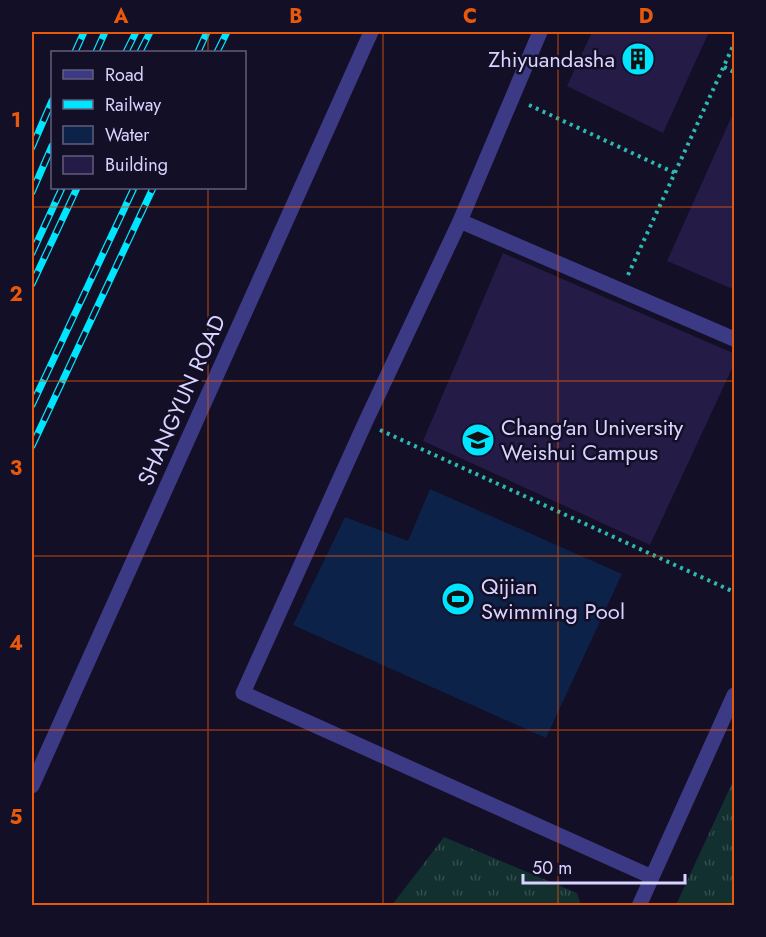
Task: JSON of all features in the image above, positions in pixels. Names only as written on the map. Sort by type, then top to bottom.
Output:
[{"type":"street","name":"SHANGYUN ROAD","points":[[32,786],[371,32]]},
{"type":"street","points":[[540,32],[460,221],[365,423],[243,693],[652,876]]},
{"type":"street","points":[[460,221],[735,339]]},
{"type":"street","points":[[639,906],[735,695]]},
{"type":"path","points":[[621,290],[735,44]]},
{"type":"path","points":[[724,67],[735,72]]},
{"type":"path","points":[[512,97],[675,173]]},
{"type":"path","points":[[365,423],[735,592]]},
{"type":"green space","points":[[734,779],[734,905],[676,905]]},
{"type":"green space","points":[[444,837],[577,893],[581,905],[392,905]]},
{"type":"water","name":"Qijian Swimming Pool","points":[[430,489],[622,574],[546,738],[293,625],[345,517],[408,541]]},
{"type":"building","name":"Zhiyuandasha","points":[[592,32],[709,32],[663,133],[567,86]]},
{"type":"building","points":[[735,109],[735,290],[667,261]]},
{"type":"building","points":[[503,253],[735,354],[735,362],[650,545],[423,441]]},
{"type":"railway","points":[[75,51],[84,32]]},
{"type":"railway","points":[[96,51],[105,32]]},
{"type":"railway","points":[[126,51],[136,32]]},
{"type":"railway","points":[[140,51],[150,32]]},
{"type":"railway","points":[[198,51],[207,32]]},
{"type":"railway","points":[[218,51],[227,32]]},
{"type":"railway","points":[[32,147],[51,103]]},
{"type":"railway","points":[[32,192],[51,148]]},
{"type":"railway","points":[[32,253],[62,189]]},
{"type":"railway","points":[[32,284],[77,189]]},
{"type":"railway","points":[[32,405],[134,189]]},
{"type":"railway","points":[[32,446],[153,189]]},
{"type":"place","name":"Zhiyuandasha","points":[[638,59]]},
{"type":"place","name":"Chang'an University Weishui Campus","points":[[478,440]]},
{"type":"place","name":"Qijian Swimming Pool","points":[[458,599]]}]
